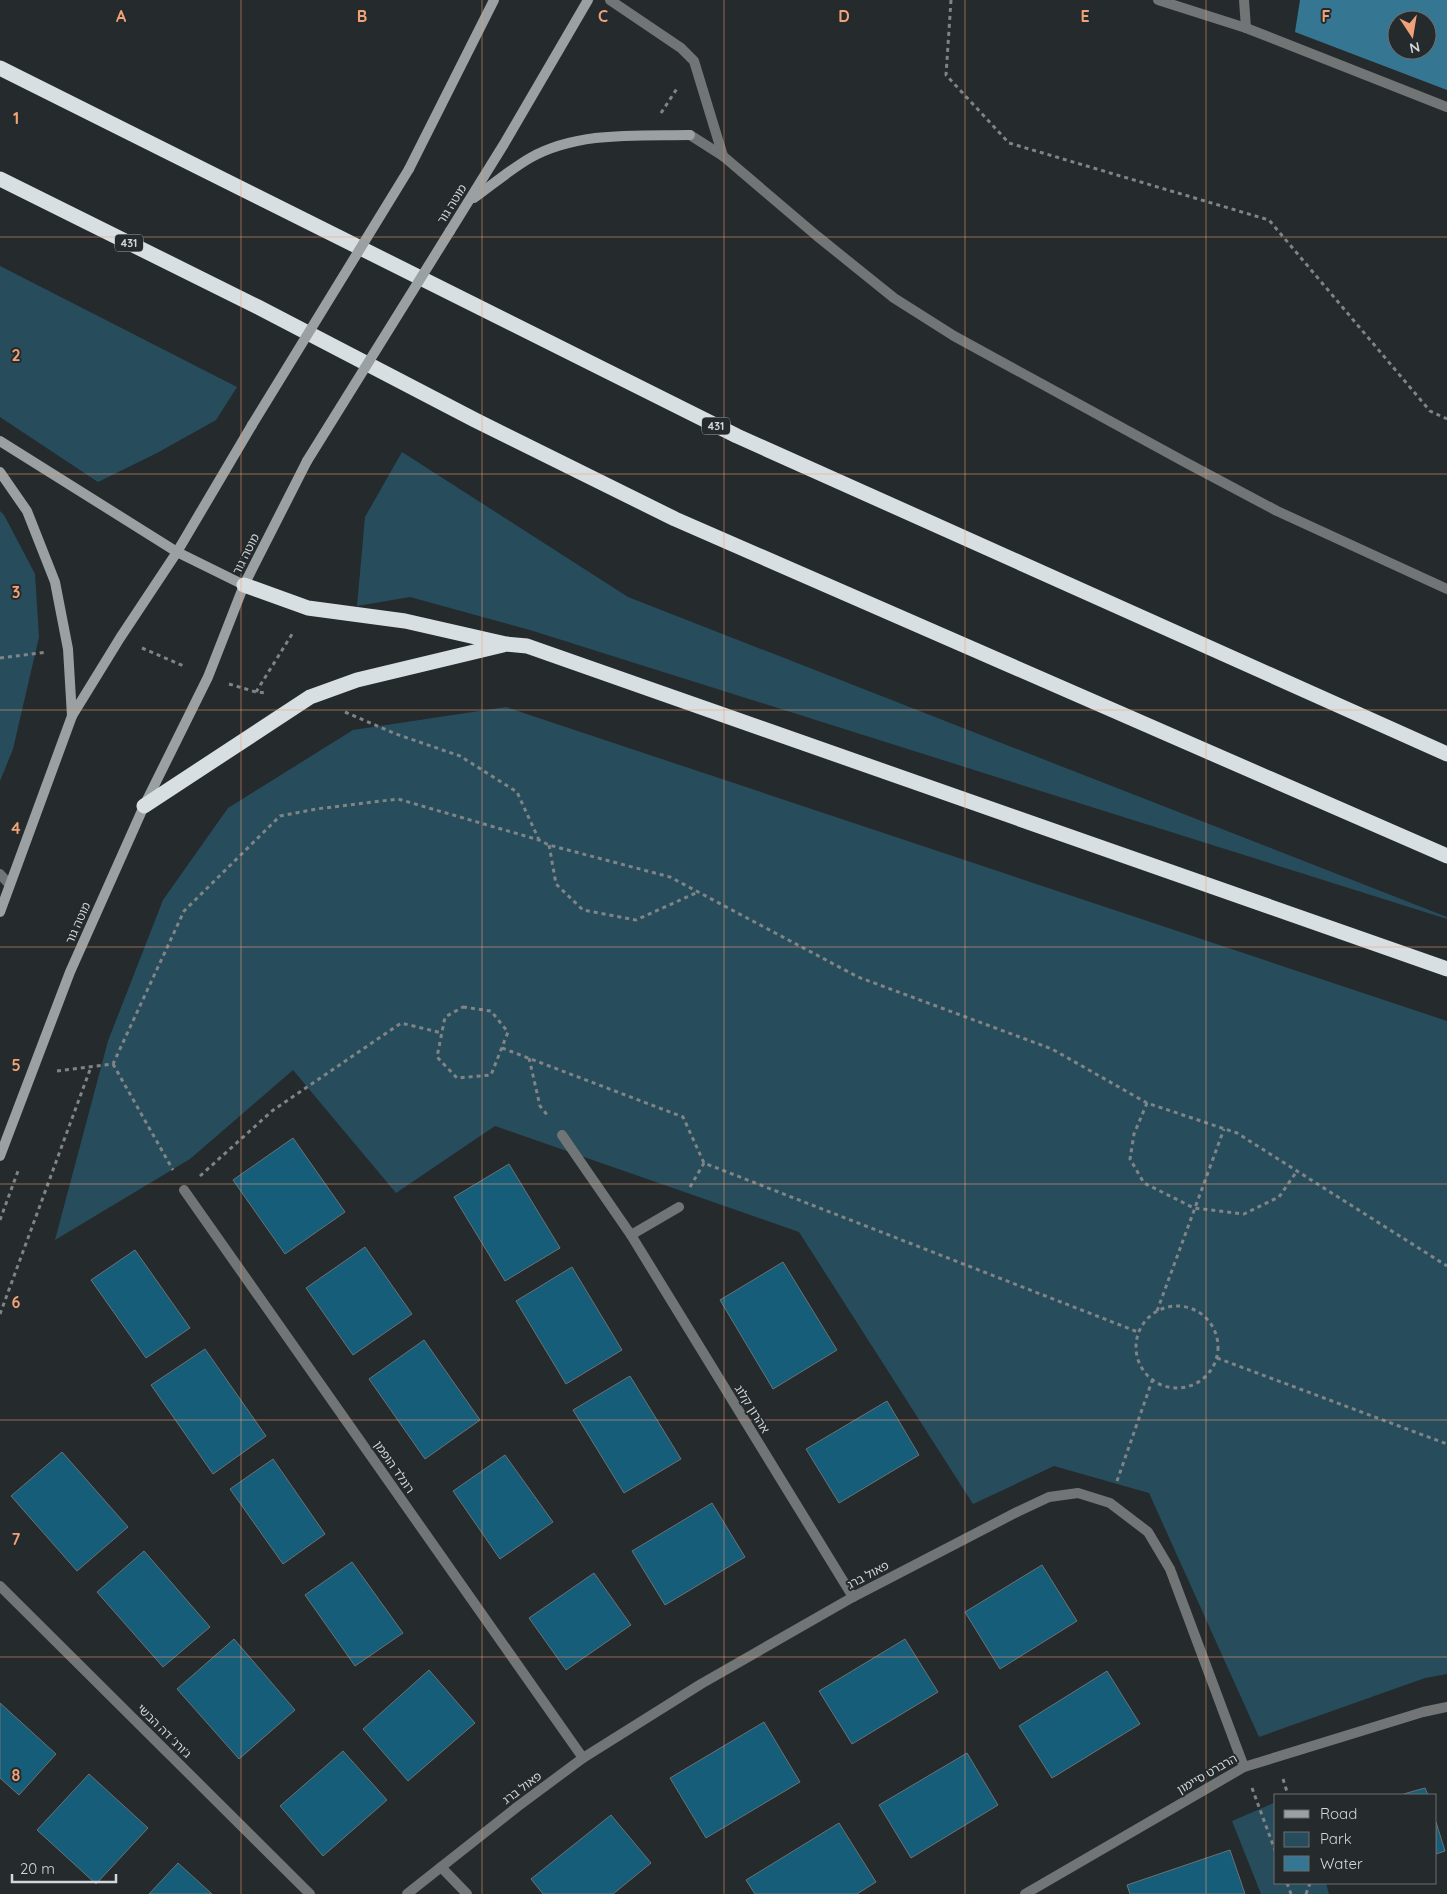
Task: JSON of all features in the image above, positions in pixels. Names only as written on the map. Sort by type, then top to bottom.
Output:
[{"type":"highway","name":"431","points":[[0,68],[738,436],[1447,754]]},
{"type":"highway","name":"431","points":[[0,179],[258,307],[475,420],[675,519],[1447,856]]},
{"type":"highway","points":[[244,586],[308,608],[405,621],[506,644],[527,646],[1447,969]]},
{"type":"highway","points":[[144,806],[310,698],[358,680],[506,644]]},
{"type":"main road","points":[[0,912],[72,716],[120,638],[177,552],[409,169],[494,0]]},
{"type":"main road","name":"מוטה גור","points":[[0,1156],[70,972],[144,806],[208,677],[244,586],[307,461],[469,202],[588,0]]},
{"type":"main road","points":[[469,202],[531,158],[560,145],[612,136],[690,135]]},
{"type":"main road","points":[[0,441],[177,552],[244,586]]},
{"type":"main road","points":[[0,472],[28,511],[55,582],[68,649],[72,716]]},
{"type":"street","points":[[610,0],[680,48],[694,61],[724,156]]},
{"type":"street","points":[[1158,0],[1246,28],[1447,107]]},
{"type":"street","points":[[1244,0],[1246,28]]},
{"type":"street","points":[[690,135],[724,156],[817,236],[894,298],[954,336],[1277,511],[1447,589]]},
{"type":"street","points":[[0,874],[10,884]]},
{"type":"street","name":"אהרון קלוג","points":[[562,1135],[631,1235],[853,1597]]},
{"type":"street","name":"רונלד הופמן","points":[[184,1190],[583,1758]]},
{"type":"street","points":[[631,1235],[680,1207]]},
{"type":"street","name":"פאול ברג","points":[[408,1894],[583,1758],[700,1684],[853,1597],[1049,1497],[1078,1493],[1110,1503],[1148,1532],[1170,1569],[1244,1767]]},
{"type":"street","name":"ג'ורג' דה הבשי","points":[[0,1586],[310,1894]]},
{"type":"street","name":"הרברט סיימון","points":[[1025,1894],[1244,1767],[1423,1712],[1447,1707]]},
{"type":"street","points":[[441,1867],[467,1894]]},
{"type":"path","points":[[950,0],[946,75],[1009,142],[1269,220],[1430,411],[1447,419]]},
{"type":"path","points":[[659,116],[694,61]]},
{"type":"path","points":[[256,692],[308,608]]},
{"type":"path","points":[[0,658],[68,649]]},
{"type":"path","points":[[396,734],[460,756],[517,792],[539,840]]},
{"type":"path","points":[[113,1064],[184,911],[280,816],[316,809],[398,800],[539,840],[549,845],[670,877],[858,977],[1052,1049],[1147,1103],[1238,1133],[1447,1266]]},
{"type":"path","points":[[549,845],[556,884],[583,910],[636,920],[698,892]]},
{"type":"path","points":[[463,1007],[491,1011],[508,1032],[502,1048],[491,1075],[457,1078],[437,1057],[445,1017],[463,1007]]},
{"type":"path","points":[[113,1064],[184,1190],[272,1111],[401,1023],[442,1033]]},
{"type":"path","points":[[502,1048],[684,1117],[704,1163],[1138,1332]]},
{"type":"path","points":[[529,1058],[540,1106],[562,1135]]},
{"type":"path","points":[[32,1074],[113,1064]]},
{"type":"path","points":[[0,1314],[91,1067]]},
{"type":"path","points":[[1147,1103],[1134,1134],[1130,1159],[1144,1183],[1194,1208],[1244,1214],[1279,1198],[1297,1171]]},
{"type":"path","points":[[1156,1311],[1224,1129]]},
{"type":"path","points":[[680,1207],[704,1163]]},
{"type":"path","points":[[1169,1306],[1183,1306],[1196,1310],[1208,1319],[1217,1337],[1218,1358],[1212,1370],[1202,1380],[1191,1386],[1177,1389],[1164,1387],[1142,1371],[1135,1345],[1138,1332],[1146,1320],[1156,1311],[1169,1306]]},
{"type":"path","points":[[1218,1358],[1447,1444]]},
{"type":"path","points":[[1110,1503],[1152,1380]]},
{"type":"path","points":[[1244,1767],[1274,1848]]},
{"type":"green space","points":[[0,266],[237,387],[216,420],[157,453],[98,482],[0,417]]},
{"type":"green space","points":[[402,452],[628,597],[1447,917],[1447,919],[530,630],[410,597],[357,606],[365,517]]},
{"type":"green space","points":[[0,511],[4,515],[35,574],[39,637],[13,749],[0,781]]},
{"type":"green space","points":[[506,707],[1447,1021],[1447,1674],[1425,1678],[1259,1737],[1149,1493],[1054,1466],[973,1504],[799,1232],[495,1126],[396,1193],[293,1070],[190,1159],[55,1240],[108,1041],[163,900],[228,808],[353,730]]},
{"type":"green space","points":[[1274,1803],[1274,1884],[1326,1884],[1329,1894],[1261,1894],[1232,1821]]},
{"type":"water","points":[[1300,0],[1447,0],[1447,90],[1295,32]]},
{"type":"building","points":[[293,1138],[345,1212],[285,1254],[233,1180]]},
{"type":"building","points":[[509,1164],[560,1248],[505,1281],[454,1197]]},
{"type":"building","points":[[365,1247],[412,1314],[353,1355],[306,1288]]},
{"type":"building","points":[[135,1250],[190,1328],[146,1358],[91,1280]]},
{"type":"building","points":[[783,1262],[837,1350],[773,1389],[720,1300]]},
{"type":"building","points":[[572,1267],[622,1350],[566,1384],[516,1301]]},
{"type":"building","points":[[424,1340],[480,1420],[425,1459],[369,1379]]},
{"type":"building","points":[[205,1349],[266,1436],[213,1474],[151,1385]]},
{"type":"building","points":[[630,1376],[681,1459],[624,1493],[573,1410]]},
{"type":"building","points":[[887,1401],[919,1455],[839,1503],[806,1449]]},
{"type":"building","points":[[62,1452],[128,1527],[77,1571],[11,1496]]},
{"type":"building","points":[[505,1455],[553,1522],[500,1559],[453,1491]]},
{"type":"building","points":[[273,1459],[325,1534],[283,1564],[230,1489]]},
{"type":"building","points":[[712,1503],[745,1557],[665,1605],[632,1551]]},
{"type":"building","points":[[144,1551],[210,1627],[163,1667],[97,1592]]},
{"type":"building","points":[[352,1562],[403,1633],[355,1666],[305,1595]]},
{"type":"building","points":[[1042,1565],[1077,1621],[1000,1669],[965,1612]]},
{"type":"building","points":[[594,1573],[631,1625],[566,1670],[529,1618]]},
{"type":"building","points":[[234,1639],[295,1710],[239,1759],[177,1689]]},
{"type":"building","points":[[905,1639],[938,1692],[852,1744],[819,1691]]},
{"type":"building","points":[[429,1670],[475,1723],[408,1781],[363,1729]]},
{"type":"building","points":[[1107,1671],[1140,1724],[1052,1778],[1019,1726]]},
{"type":"building","points":[[0,1703],[56,1754],[19,1795],[0,1778]]},
{"type":"building","points":[[764,1722],[800,1782],[706,1838],[670,1778]]},
{"type":"building","points":[[343,1751],[387,1800],[323,1856],[280,1806]]},
{"type":"building","points":[[967,1753],[998,1805],[911,1858],[879,1805]]},
{"type":"building","points":[[89,1774],[148,1828],[96,1884],[37,1830]]},
{"type":"building","points":[[1425,1788],[1428,1794],[1404,1794]]},
{"type":"building","points":[[611,1815],[651,1863],[613,1894],[543,1894],[531,1879]]},
{"type":"building","points":[[839,1823],[876,1882],[857,1894],[755,1894],[746,1880]]},
{"type":"building","points":[[1437,1825],[1445,1851],[1437,1854]]},
{"type":"building","points":[[1230,1850],[1245,1894],[1130,1894],[1127,1885]]},
{"type":"building","points":[[178,1863],[212,1894],[149,1894]]}]
